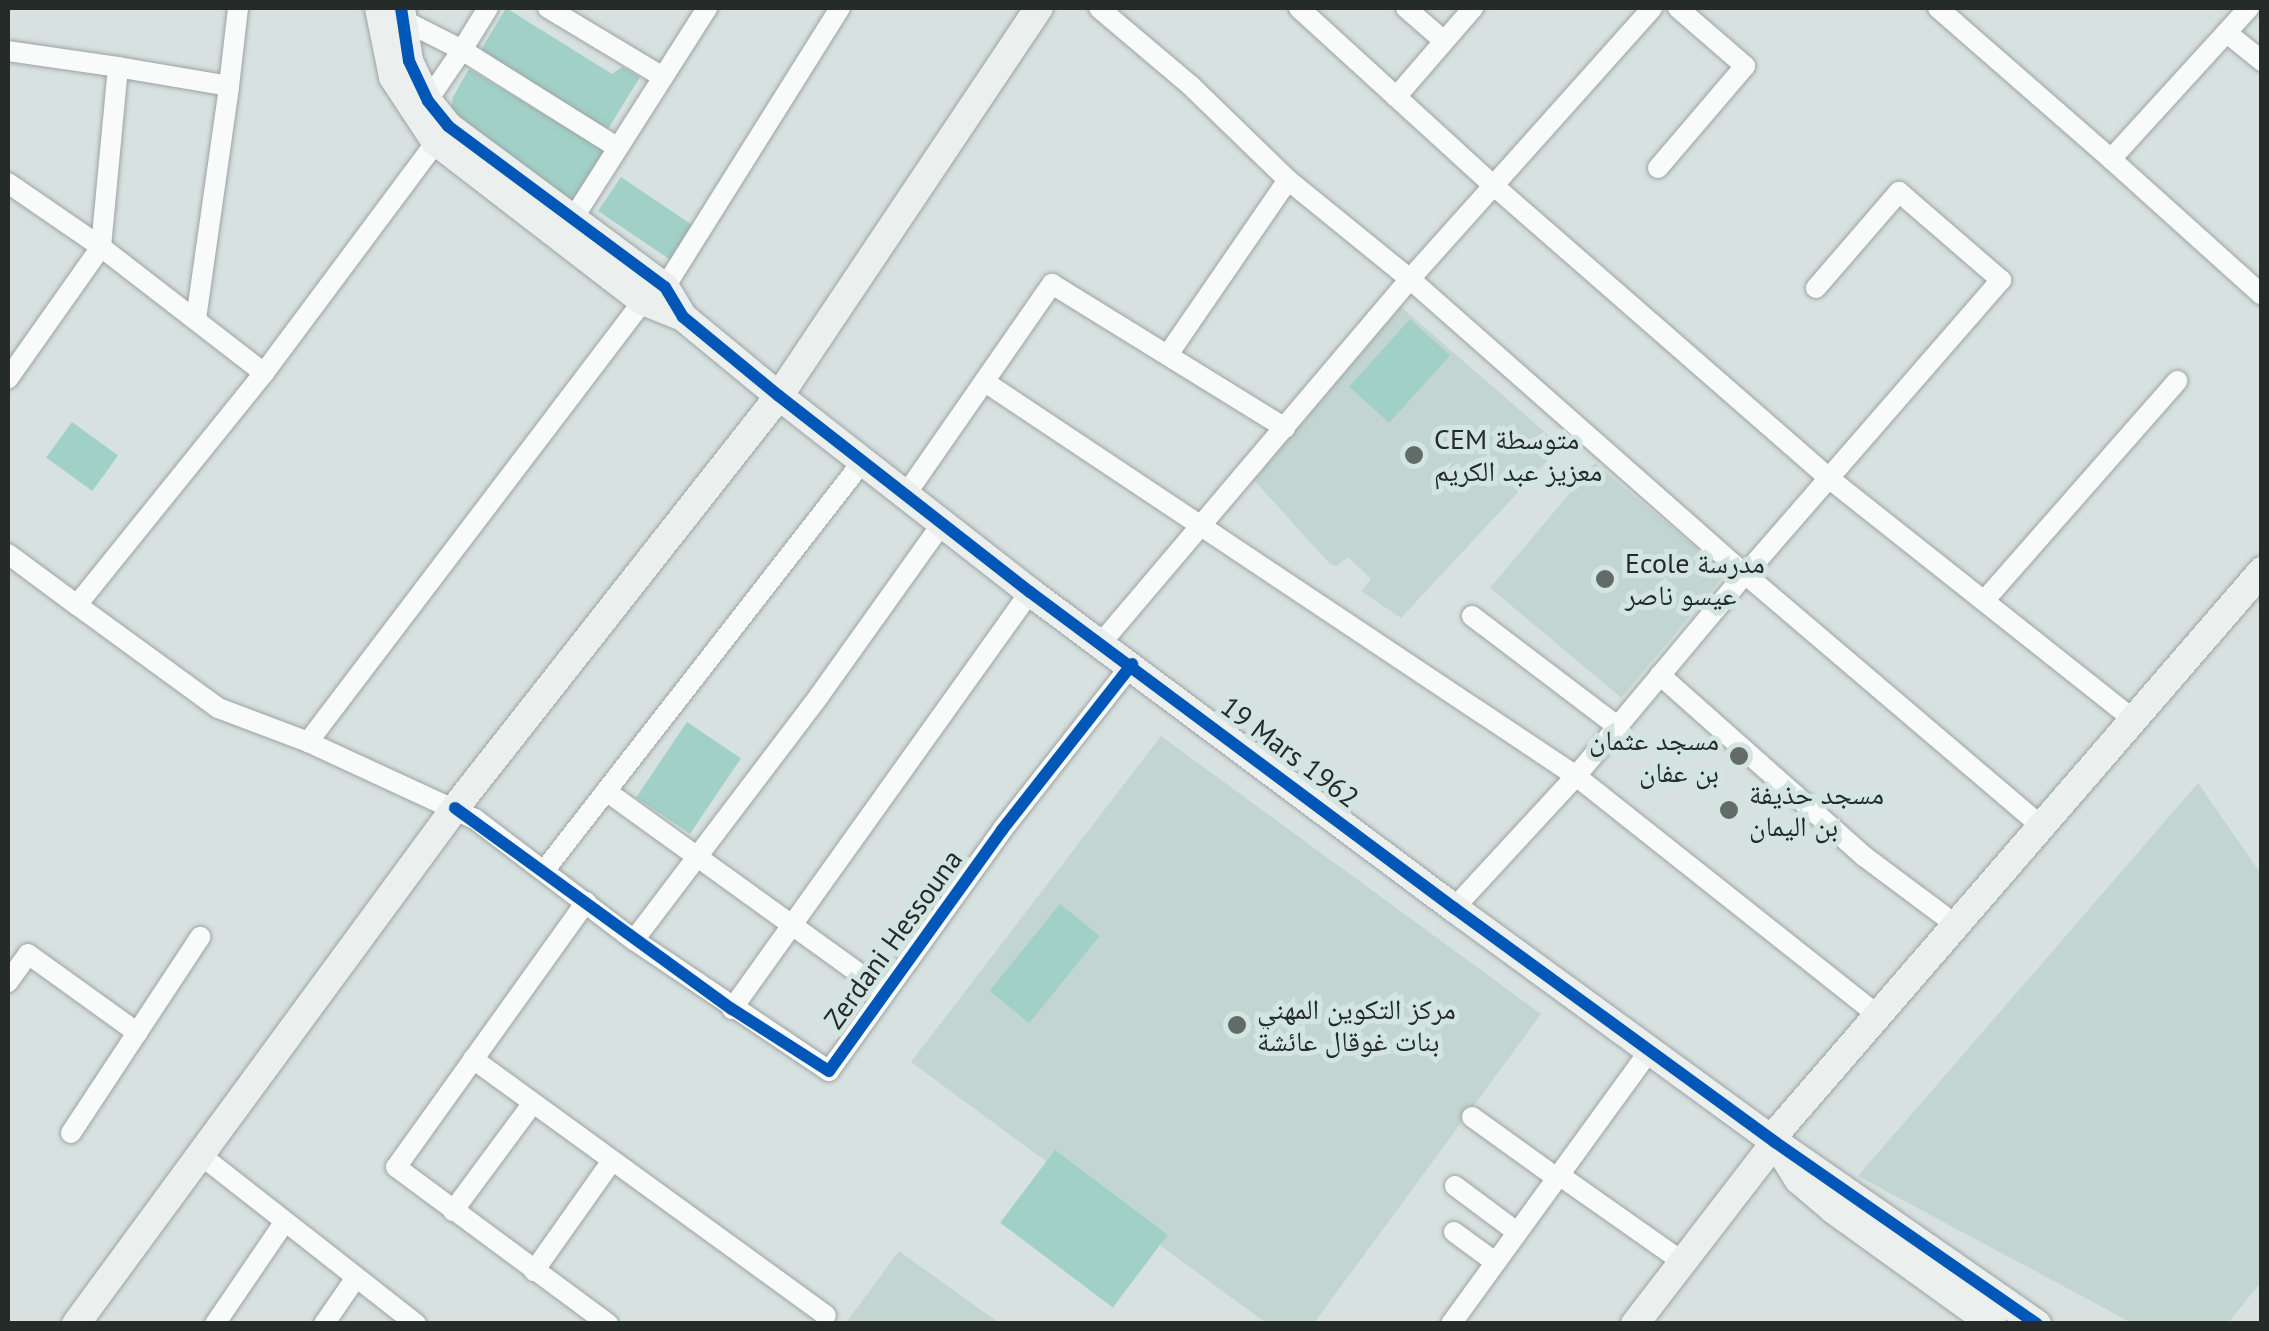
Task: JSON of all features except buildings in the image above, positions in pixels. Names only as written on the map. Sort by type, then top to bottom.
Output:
[{"type":"street","points":[[196,319],[238,8]]},
{"type":"street","points":[[422,108],[488,8]]},
{"type":"street","points":[[548,8],[663,77]]},
{"type":"street","points":[[566,229],[707,8]]},
{"type":"street","points":[[76,1324],[198,1152],[455,808],[779,396],[1039,8]]},
{"type":"street","points":[[1099,8],[1190,85],[1288,180],[1410,280],[1744,574],[2041,826]]},
{"type":"street","points":[[1299,8],[1493,185],[1830,479],[2132,718]]},
{"type":"street","points":[[1406,8],[1444,40]]},
{"type":"street","points":[[1396,97],[1473,8]]},
{"type":"street","points":[[1102,642],[1410,280],[1652,8]]},
{"type":"street","points":[[1658,168],[1745,66],[1678,8]]},
{"type":"street","points":[[1938,8],[2262,295]]},
{"type":"street","points":[[2111,159],[2249,8]]},
{"type":"street","points":[[308,742],[654,294],[836,9]]},
{"type":"street","points":[[618,148],[400,13],[389,66],[442,134],[654,294]]},
{"type":"street","points":[[2227,33],[2262,61]]},
{"type":"street","points":[[8,51],[230,86]]},
{"type":"street","points":[[8,380],[101,247],[118,67]]},
{"type":"street","points":[[77,605],[264,373],[442,134]]},
{"type":"street","points":[[1169,353],[1288,180]]},
{"type":"street","points":[[8,183],[101,247],[264,373]]},
{"type":"street","points":[[1454,908],[1576,776],[1744,574],[2001,280],[1899,192],[1816,288]]},
{"type":"street","points":[[906,494],[1052,284],[1286,428]]},
{"type":"street","name":"19 Mars 1962","points":[[654,294],[1030,592],[1132,664],[1454,908],[1773,1140],[2036,1324]]},
{"type":"street","points":[[1984,601],[2177,380]]},
{"type":"street","points":[[984,382],[1576,776],[1875,1013]]},
{"type":"street","points":[[544,871],[864,462]]},
{"type":"street","points":[[634,940],[819,696],[943,522]]},
{"type":"street","name":"Zerdani Hessouna","points":[[8,554],[218,708],[308,742],[455,808],[732,1009],[829,1071],[1002,830],[1132,664]]},
{"type":"street","points":[[1635,1324],[1773,1140],[1875,1013],[2262,571]]},
{"type":"street","points":[[732,1009],[1030,592]]},
{"type":"street","points":[[1472,616],[1617,726]]},
{"type":"street","points":[[1660,675],[1865,858],[1954,924]]},
{"type":"street","points":[[606,791],[885,992]]},
{"type":"street","points":[[586,902],[396,1168],[608,1324]]},
{"type":"street","points":[[71,1134],[200,937]]},
{"type":"street","points":[[8,982],[28,954],[138,1033]]},
{"type":"street","points":[[1450,1324],[1651,1049]]},
{"type":"street","points":[[473,1059],[826,1315]]},
{"type":"street","points":[[453,1211],[533,1103]]},
{"type":"street","points":[[1472,1117],[1683,1262]]},
{"type":"street","points":[[1773,1140],[1799,1180],[1834,1210],[1992,1324]]},
{"type":"street","points":[[198,1152],[416,1324]]},
{"type":"street","points":[[534,1271],[612,1161]]},
{"type":"street","points":[[1455,1186],[1517,1232]]},
{"type":"street","points":[[215,1324],[284,1223]]},
{"type":"street","points":[[1454,1232],[1495,1262]]},
{"type":"street","points":[[324,1324],[355,1279]]},
{"type":"shaded area","name":"CEM متوسطة معزيز عبد الكريم","points":[[1401,307],[1561,446],[1401,618],[1361,591],[1371,579],[1348,557],[1336,566],[1330,564],[1254,480]]},
{"type":"shaded area","name":"Ecole مدرسة عيسو ناصر","points":[[1595,463],[1726,573],[1621,698],[1490,588]]},
{"type":"shaded area","name":"مركز التكوين المهني بنات غوقال عائشة","points":[[1161,736],[1541,1014],[1314,1323],[1266,1323],[911,1062]]},
{"type":"shaded area","points":[[2198,783],[2261,874],[2261,1282],[2228,1323],[2132,1323],[1858,1176]]},
{"type":"shaded area","points":[[899,1251],[999,1323],[846,1323]]},
{"type":"green space","points":[[506,8],[612,74],[622,67],[640,77],[608,129],[478,55]]},
{"type":"green space","points":[[469,69],[612,155],[574,212],[451,111],[453,97]]},
{"type":"green space","points":[[621,177],[693,226],[670,260],[598,211]]},
{"type":"green space","points":[[1410,319],[1450,355],[1389,423],[1349,387]]},
{"type":"green space","points":[[72,422],[118,456],[92,491],[46,458]]},
{"type":"green space","points":[[687,722],[741,758],[690,834],[636,797]]},
{"type":"green space","points":[[1060,904],[1100,936],[1029,1023],[990,991]]},
{"type":"green space","points":[[1055,1150],[1168,1235],[1113,1308],[1000,1223]]},
{"type":"cycle path","points":[[401,8],[409,61],[428,101],[448,126],[665,287],[683,317],[779,396],[1030,592],[1454,908],[1775,1142],[2037,1324]]},
{"type":"cycle path","points":[[455,808],[732,1009],[829,1071],[1002,830],[1132,664]]},
{"type":"place","name":"CEM متوسطة معزيز عبد الكريم","points":[[1414,455]]},
{"type":"place","name":"Ecole مدرسة عيسو ناصر","points":[[1605,579]]},
{"type":"place","name":"مسجد عثمان بن عفان","points":[[1739,756]]},
{"type":"place","name":"مسجد حذيفة بن اليمان","points":[[1729,810]]},
{"type":"place","name":"مركز التكوين المهني بنات غوقال عائشة","points":[[1237,1025]]}]
